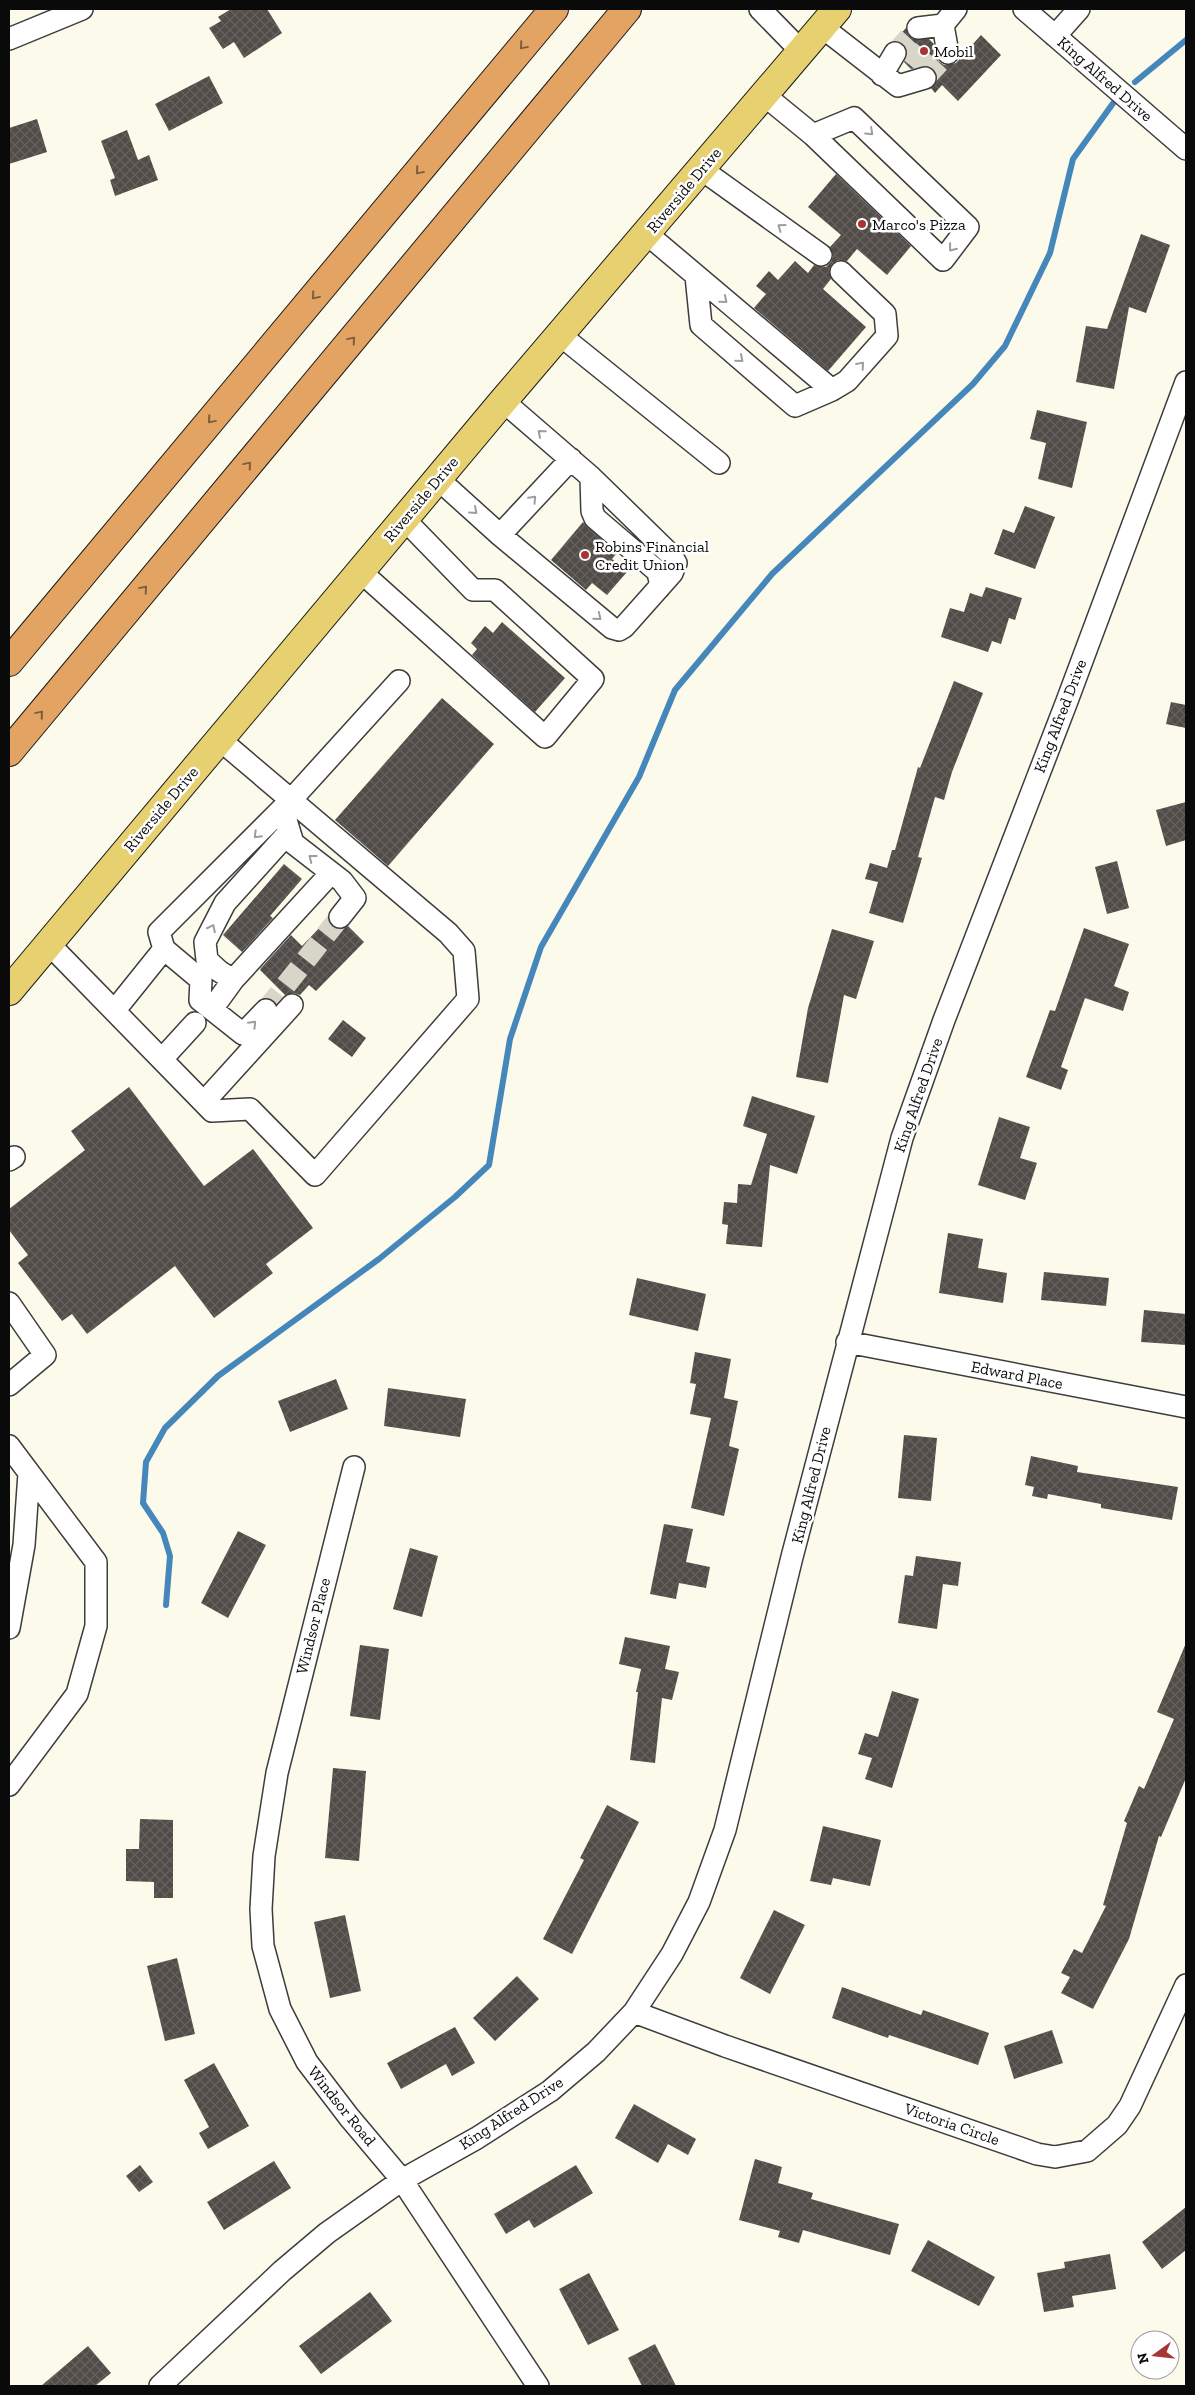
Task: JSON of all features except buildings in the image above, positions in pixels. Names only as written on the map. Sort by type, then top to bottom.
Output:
[{"type":"highway","points":[[9,662],[554,9]]},
{"type":"highway","points":[[9,752],[627,9]]},
{"type":"highway","points":[[567,80],[642,9]]},
{"type":"main road","name":"Riverside Drive","points":[[9,991],[438,478],[830,18]]},
{"type":"street","points":[[9,39],[82,9]]},
{"type":"street","points":[[760,9],[801,51]]},
{"type":"street","name":"King Alfred Drive","points":[[1024,9],[1186,149]]},
{"type":"street","points":[[1055,36],[1071,11]]},
{"type":"street","points":[[830,18],[890,80]]},
{"type":"street","points":[[890,80],[910,66],[890,80]]},
{"type":"street","points":[[764,95],[813,135],[943,260],[968,227],[854,118],[813,135]]},
{"type":"street","points":[[701,169],[821,255]]},
{"type":"street","points":[[647,234],[832,390]]},
{"type":"street","points":[[696,276],[701,325],[795,406],[832,390],[847,381],[886,336],[885,314],[841,272]]},
{"type":"street","points":[[560,334],[719,463]]},
{"type":"street","name":"King Alfred Drive","points":[[160,2386],[282,2270],[327,2233],[402,2180],[477,2138],[550,2091],[596,2052],[634,2012],[672,1954],[699,1902],[725,1830],[847,1342],[902,1138],[944,1020],[1067,701],[1186,382]]},
{"type":"street","points":[[438,478],[500,535],[615,629],[624,627],[664,582],[676,566],[674,557],[591,477],[504,401]]},
{"type":"street","points":[[500,535],[571,459]]},
{"type":"street","points":[[591,477],[595,518],[657,571],[660,580],[664,582]]},
{"type":"street","points":[[360,571],[545,737],[593,679],[495,590],[473,590],[404,520]]},
{"type":"street","points":[[266,1010],[243,1034],[200,1000],[200,980],[164,949],[159,932],[291,800],[399,681]]},
{"type":"street","points":[[48,944],[115,1010],[212,1111],[250,1109],[315,1175],[468,999],[464,951],[448,933],[219,739]]},
{"type":"street","points":[[291,800],[286,823],[293,843],[342,881],[355,898],[340,917]]},
{"type":"street","points":[[233,980],[218,971],[207,960],[205,942],[225,903],[289,832]]},
{"type":"street","points":[[212,1009],[233,980],[331,873]]},
{"type":"street","points":[[115,1010],[164,949]]},
{"type":"street","points":[[204,1102],[292,1004]]},
{"type":"street","points":[[162,1059],[195,1023]]},
{"type":"street","points":[[9,1304],[45,1355],[9,1385]]},
{"type":"street","name":"Edward Place","points":[[847,1342],[1186,1408]]},
{"type":"street","points":[[9,1446],[96,1562],[96,1626],[77,1694],[9,1785]]},
{"type":"street","name":"Windsor Place","points":[[275,1786],[298,1683],[354,1467]]},
{"type":"street","points":[[9,1628],[24,1545],[29,1474]]},
{"type":"street","name":"Windsor Road","points":[[275,1786],[264,1856],[261,1909],[263,1946],[280,2009],[307,2062],[349,2117],[402,2180],[538,2386]]},
{"type":"street","name":"Victoria Circle","points":[[634,2012],[725,2046],[1037,2154],[1055,2157],[1087,2151],[1117,2125],[1130,2106],[1186,1985]]},
{"type":"waterway","points":[[1135,82],[1186,40]]},
{"type":"waterway","points":[[166,1605],[170,1556],[163,1533],[143,1503],[146,1462],[165,1428],[218,1376],[379,1259],[455,1197],[489,1165],[510,1039],[541,947],[639,777],[675,690],[772,574],[973,384],[1005,346],[1050,253],[1073,159],[1119,95]]},
{"type":"tunnel","points":[[895,53],[918,28]]},
{"type":"tunnel","points":[[911,66],[931,41]]},
{"type":"tunnel","points":[[925,78],[948,53]]},
{"type":"tunnel","points":[[266,1010],[340,917]]},
{"type":"place","name":"Mobil","points":[[924,51]]},
{"type":"place","name":"Marco's Pizza","points":[[862,224]]},
{"type":"place","name":"Robins Financial Credit Union","points":[[585,555]]}]
